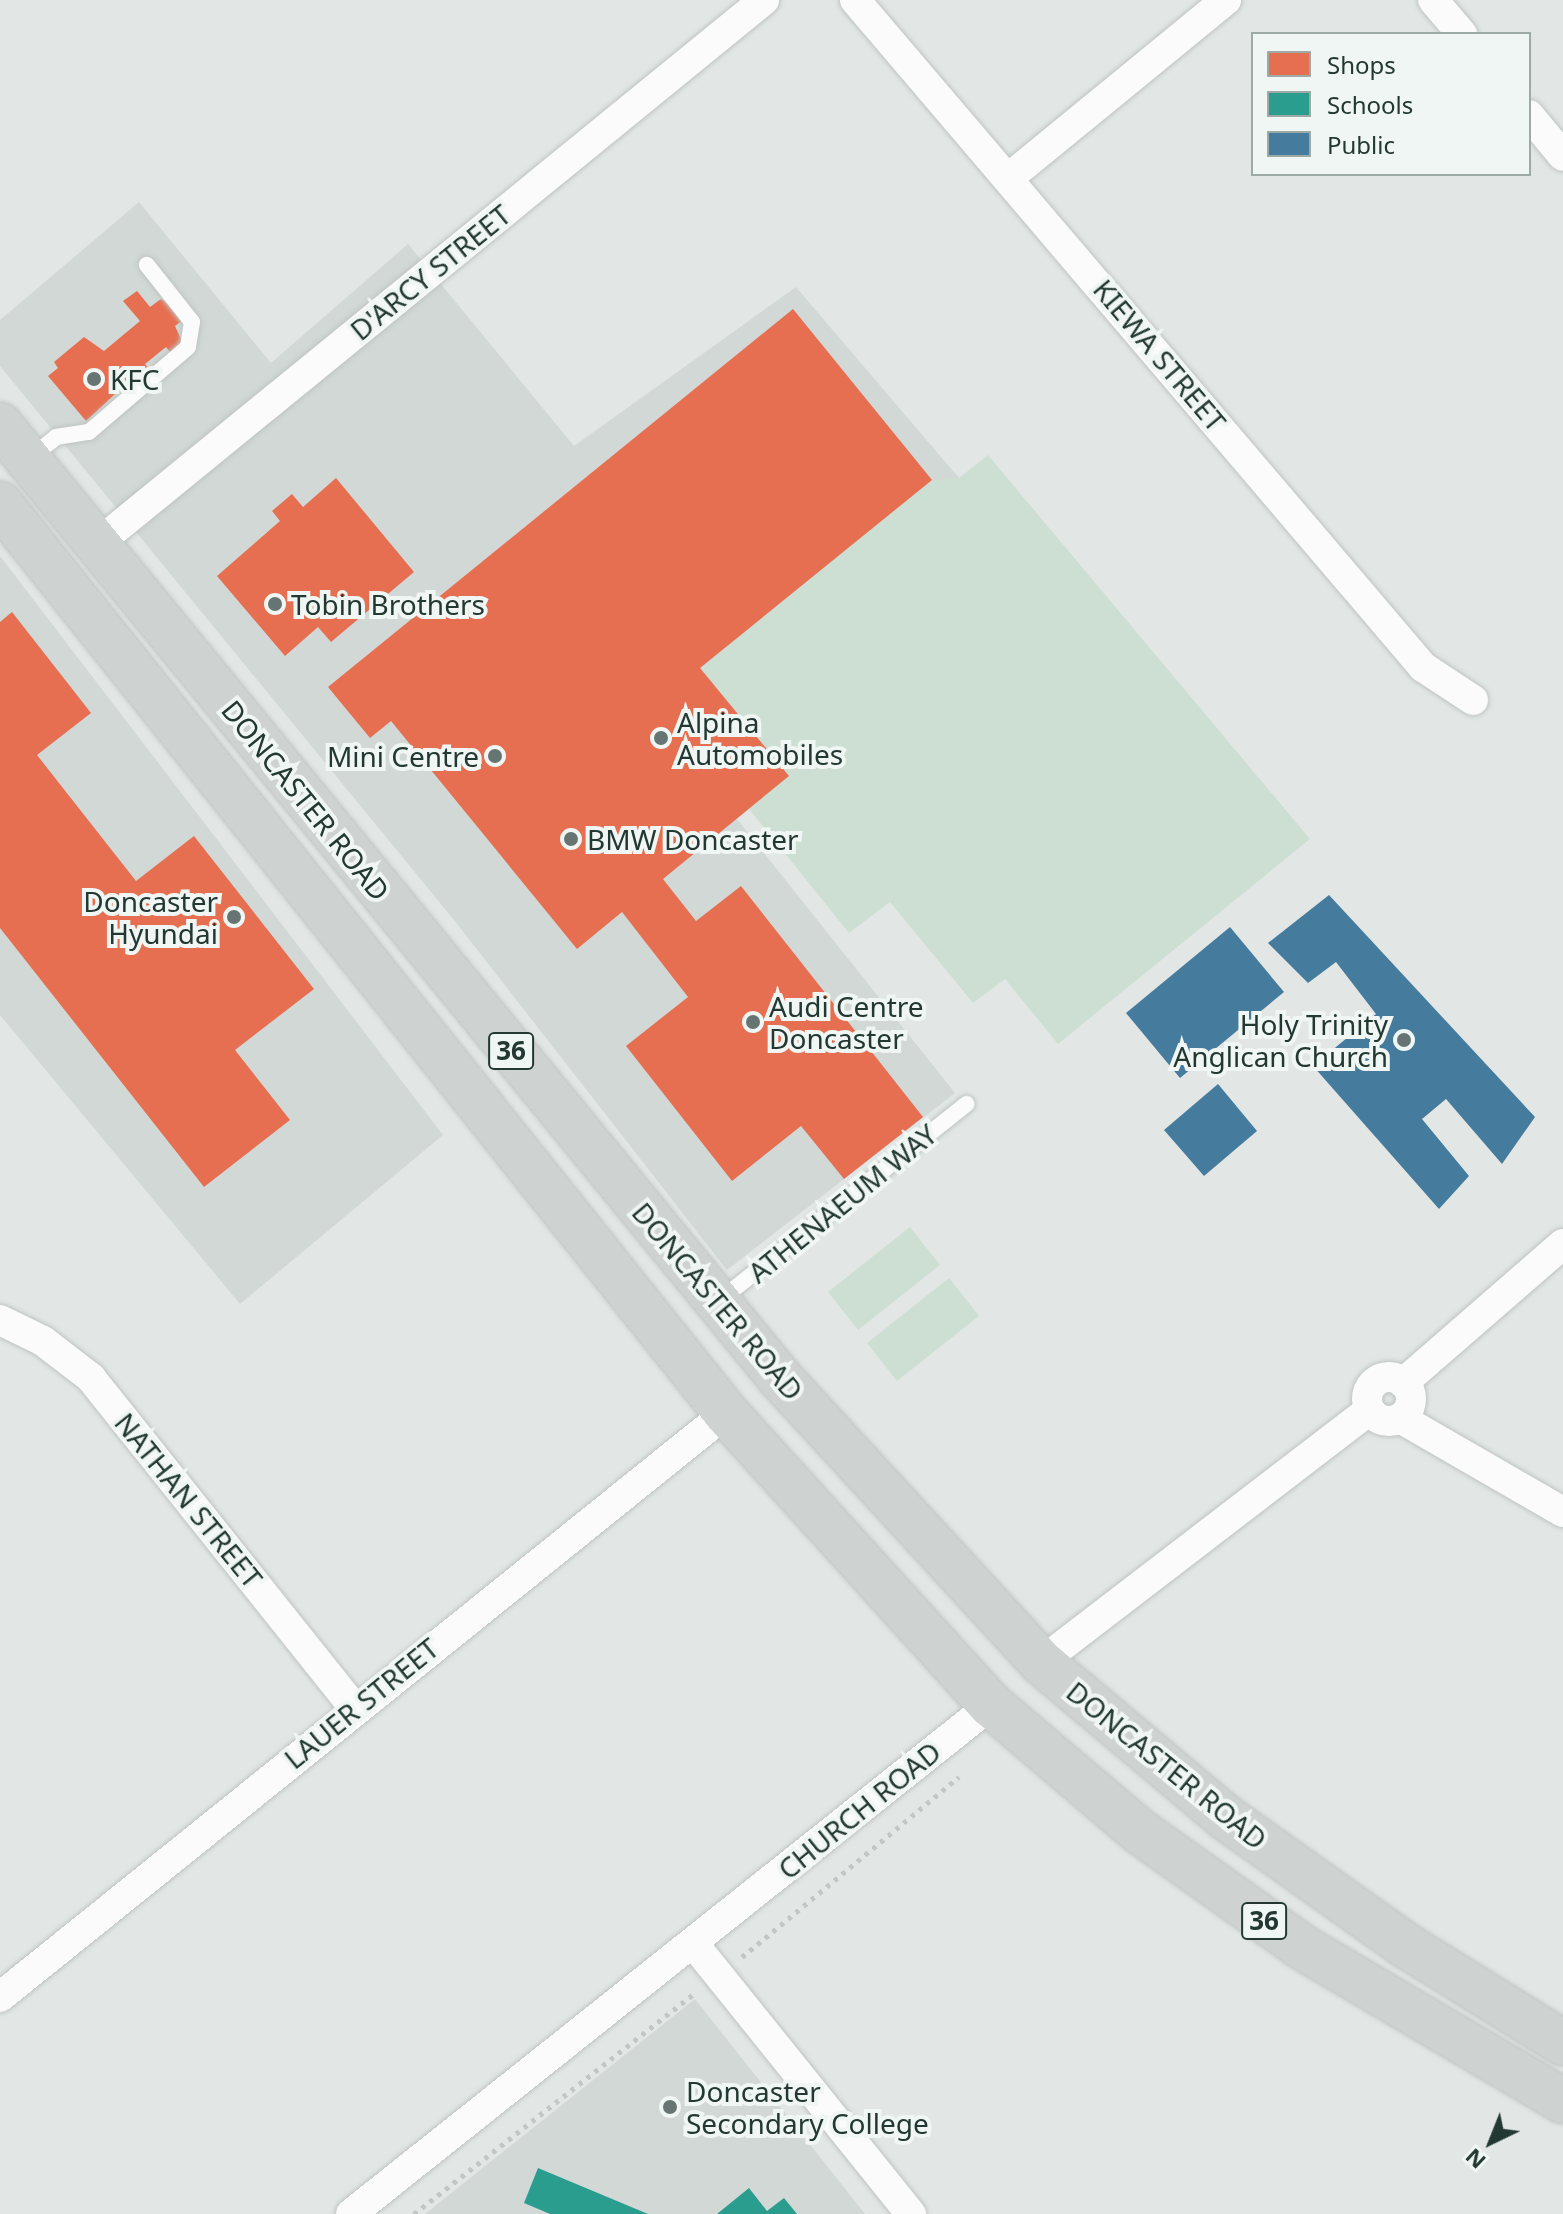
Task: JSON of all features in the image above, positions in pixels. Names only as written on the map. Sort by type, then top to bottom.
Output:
[{"type":"main road","name":"DONCASTER ROAD","points":[[0,425],[718,1302],[1041,1662],[1225,1817],[1405,1945],[1563,2043]]},
{"type":"main road","name":"DONCASTER ROAD","points":[[0,504],[495,1130],[726,1413],[991,1705],[1139,1831],[1302,1947],[1563,2101]]},
{"type":"main road","points":[[495,1130],[543,1091]]},
{"type":"main road","name":"CHURCH ROAD","points":[[991,1705],[1041,1662]]},
{"type":"street","name":"D'ARCY STREET","points":[[97,544],[764,0]]},
{"type":"street","name":"KIEWA STREET","points":[[855,0],[1011,176],[1423,667],[1473,700]]},
{"type":"street","points":[[1011,176],[1226,0]]},
{"type":"street","points":[[1433,0],[1460,32]]},
{"type":"street","points":[[1531,117],[1563,156]]},
{"type":"street","points":[[1563,1244],[1403,1383],[1377,1381],[1367,1396],[1370,1410],[1386,1421],[1400,1418],[1563,1512]]},
{"type":"street","name":"NATHAN STREET","points":[[0,1320],[43,1341],[91,1378],[354,1708]]},
{"type":"street","points":[[1400,1418],[1410,1397],[1403,1383]]},
{"type":"street","name":"CHURCH ROAD","points":[[1041,1662],[1370,1410]]},
{"type":"street","name":"LAUER STREET","points":[[0,1997],[354,1708],[726,1413]]},
{"type":"street","name":"CHURCH ROAD","points":[[351,2214],[991,1705]]},
{"type":"street","points":[[693,1943],[911,2214]]},
{"type":"lane","points":[[28,459],[56,437],[89,432],[188,347],[192,322],[147,265]]},
{"type":"lane","name":"ATHENAEUM WAY","points":[[718,1302],[966,1104]]},
{"type":"path","points":[[414,2214],[719,1975],[959,1777]]},
{"type":"shaded area","points":[[139,202],[271,363],[408,244],[574,446],[796,287],[959,478],[737,819],[955,1093],[727,1270],[454,920],[0,366],[0,320]]},
{"type":"shaded area","points":[[0,556],[443,1135],[240,1304],[0,1015]]},
{"type":"shaded area","name":"Doncaster Secondary College","points":[[695,1999],[865,2214],[425,2214]]},
{"type":"green space","points":[[988,455],[1310,839],[1058,1044],[1005,979],[973,1003],[890,902],[849,933],[749,809],[788,776],[700,669],[932,480],[959,478]]},
{"type":"green space","points":[[910,1227],[940,1265],[858,1330],[828,1292]]},
{"type":"green space","points":[[949,1278],[979,1316],[897,1381],[867,1343]]},
{"type":"building: Shops","points":[[137,291],[150,307],[161,299],[187,317],[175,326],[185,348],[174,357],[166,347],[145,364],[152,372],[133,391],[127,383],[86,421],[48,376],[58,368],[54,362],[84,337],[104,351],[140,321],[123,301]]},
{"type":"building: Shops","points":[[793,309],[932,480],[700,668],[789,776],[663,879],[696,921],[741,886],[923,1117],[844,1179],[801,1126],[732,1181],[626,1046],[688,997],[622,912],[577,949],[391,721],[370,738],[328,687]]},
{"type":"building: Shops","points":[[336,478],[414,572],[331,642],[318,627],[285,656],[217,576],[280,521],[272,511],[292,494],[303,507]]},
{"type":"building: Shops","points":[[12,612],[91,713],[37,755],[136,881],[194,836],[314,989],[235,1050],[290,1120],[204,1187],[0,928],[0,622]]},
{"type":"building: Schools","points":[[538,2168],[648,2214],[550,2214],[524,2203]]},
{"type":"building: Schools","points":[[749,2188],[767,2211],[784,2198],[797,2214],[717,2214]]},
{"type":"building: Public","name":"Holy Trinity Anglican Church","points":[[1329,895],[1535,1117],[1502,1164],[1446,1099],[1422,1119],[1469,1176],[1439,1209],[1313,1066],[1376,1014],[1336,962],[1308,983],[1268,943]]},
{"type":"building: Public","points":[[1230,927],[1284,992],[1180,1078],[1126,1013]]},
{"type":"building: Public","points":[[1218,1084],[1257,1131],[1204,1176],[1164,1130]]},
{"type":"place","name":"KFC","points":[[94,379]]},
{"type":"place","name":"Tobin Brothers","points":[[275,604]]},
{"type":"place","name":"Alpina Automobiles","points":[[661,738]]},
{"type":"place","name":"Mini Centre","points":[[495,756]]},
{"type":"place","name":"BMW Doncaster","points":[[571,839]]},
{"type":"place","name":"Doncaster Hyundai","points":[[234,917]]},
{"type":"place","name":"Audi Centre Doncaster","points":[[753,1022]]},
{"type":"place","name":"Holy Trinity Anglican Church","points":[[1404,1040]]},
{"type":"place","name":"Doncaster Secondary College","points":[[670,2107]]}]
